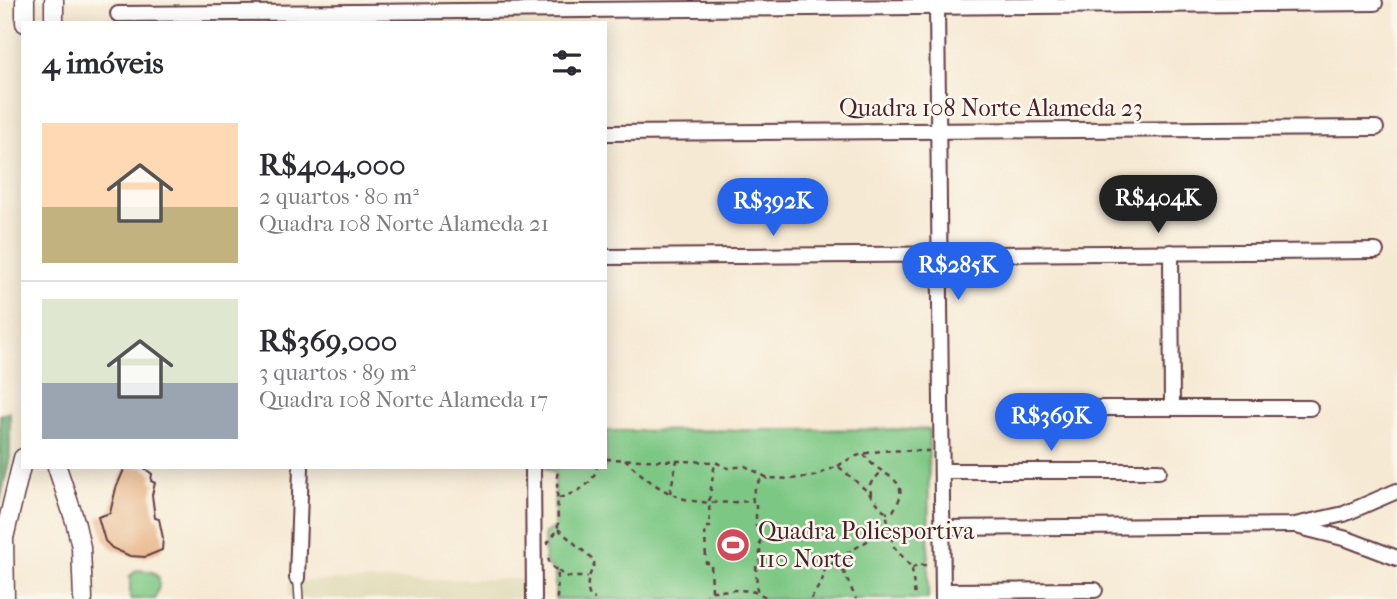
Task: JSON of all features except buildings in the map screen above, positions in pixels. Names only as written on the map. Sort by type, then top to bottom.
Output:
[{"type":"street","points":[[25,0],[25,21]]},
{"type":"street","points":[[54,0],[54,21]]},
{"type":"street","points":[[118,14],[1048,3],[1375,3]]},
{"type":"street","points":[[937,6],[943,471],[936,526],[943,595],[1095,590]]},
{"type":"street","name":"Quadra 108 Norte Alameda 23","points":[[607,133],[1376,128]]},
{"type":"street","points":[[607,257],[1376,251]]},
{"type":"street","points":[[1171,252],[1172,408]]},
{"type":"street","points":[[1032,408],[1310,408]]},
{"type":"street","points":[[5,599],[4,538],[21,466]]},
{"type":"street","points":[[58,469],[81,547],[83,599]]},
{"type":"street","points":[[298,581],[300,469]]},
{"type":"street","points":[[533,469],[534,599]]},
{"type":"street","points":[[943,471],[1159,471]]},
{"type":"street","points":[[936,526],[1295,525],[1344,514],[1397,491]]},
{"type":"street","points":[[1295,525],[1397,558]]},
{"type":"lane","points":[[298,581],[299,599]]},
{"type":"path","points":[[752,501],[752,495],[762,479],[815,476],[863,453],[929,451]]},
{"type":"path","points":[[863,453],[866,460],[895,479],[900,492],[896,508],[891,513],[886,513]]},
{"type":"path","points":[[607,459],[715,462],[728,467],[745,466],[768,478]]},
{"type":"path","points":[[625,459],[640,474],[685,499],[709,502],[756,501],[756,526],[760,526],[760,564],[756,564],[757,590]]},
{"type":"path","points":[[670,493],[677,460]]},
{"type":"path","points":[[705,599],[712,591],[711,563],[706,563],[705,527],[710,527],[709,502],[715,462]]},
{"type":"path","points":[[838,466],[886,513],[894,547],[912,568],[915,599]]},
{"type":"path","points":[[559,469],[558,529],[547,544],[548,559],[551,566],[568,577],[588,577]]},
{"type":"path","points":[[559,499],[587,486],[596,469]]},
{"type":"path","points":[[870,495],[870,484],[881,472]]},
{"type":"path","points":[[811,599],[822,581],[825,569],[890,528],[936,526]]},
{"type":"path","points":[[558,529],[595,561],[588,577],[587,589],[590,597],[595,599]]},
{"type":"path","points":[[838,560],[856,599]]},
{"type":"path","points":[[912,568],[919,564],[929,566]]},
{"type":"path","points":[[558,571],[558,599]]},
{"type":"path","points":[[735,599],[736,590]]},
{"type":"path","points":[[712,591],[757,590],[768,599]]},
{"type":"shaded area","points":[[524,579],[524,599],[289,599],[289,581]]},
{"type":"green space","points":[[10,412],[10,457],[0,503],[0,415]]},
{"type":"green space","points":[[929,429],[928,599],[555,599],[555,571],[545,563],[544,534],[554,527],[555,474],[547,469],[607,469],[607,431]]},
{"type":"green space","points":[[137,570],[153,572],[159,578],[155,599],[130,599],[130,576]]},
{"type":"place","name":"Quadra Poliesportiva 110 Norte","points":[[733,545]]}]
